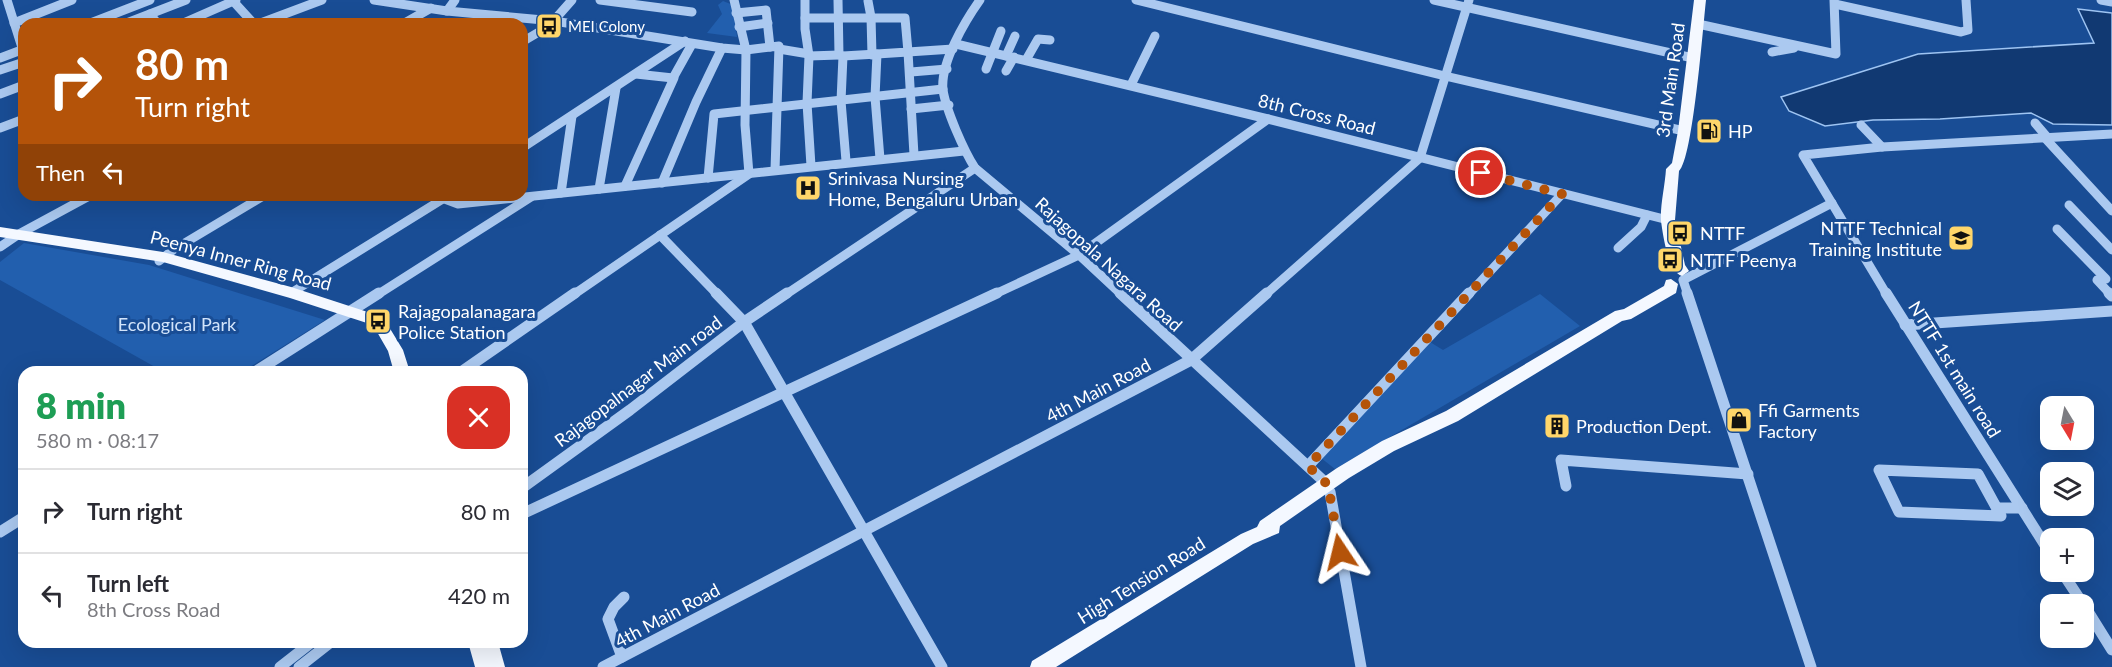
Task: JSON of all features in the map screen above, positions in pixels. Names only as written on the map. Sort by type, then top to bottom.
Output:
[{"type":"main road","name":"3rd Main Road","points":[[1679,278],[1668,220],[1673,169],[1678,165],[1684,131],[1700,0]]},
{"type":"main road","name":"3rd Main Road","points":[[1678,165],[1682,170],[1676,221],[1686,268],[1679,278]]},
{"type":"main road","name":"Peenya Inner Ring Road","points":[[6,238],[161,259],[291,293],[370,325],[386,352],[391,366]]},
{"type":"main road","name":"Peenya Inner Ring Road","points":[[161,259],[378,321],[395,350],[400,366]]},
{"type":"main road","name":"High Tension Road","points":[[1039,667],[1215,558],[1265,530],[1271,530],[1329,489],[1392,451],[1397,443],[1452,416],[1620,315],[1626,315],[1671,289],[1679,278]]},
{"type":"main road","points":[[479,648],[484,667]]},
{"type":"main road","points":[[491,648],[496,667]]},
{"type":"street","points":[[0,2],[6,0],[18,34]]},
{"type":"street","points":[[27,18],[72,0]]},
{"type":"street","points":[[104,18],[150,0]]},
{"type":"street","points":[[140,18],[186,0]]},
{"type":"street","points":[[272,18],[322,0]]},
{"type":"street","name":"8th Cross Road","points":[[374,0],[447,11],[522,18]]},
{"type":"street","points":[[447,11],[455,0]]},
{"type":"street","points":[[528,38],[554,21],[572,0]]},
{"type":"street","points":[[600,0],[692,12]]},
{"type":"street","points":[[734,0],[746,50],[745,111],[749,174]]},
{"type":"street","points":[[805,0],[809,55],[807,103],[811,166]]},
{"type":"street","points":[[838,0],[841,101],[846,161]]},
{"type":"street","points":[[708,178],[714,115],[943,89],[948,59],[968,17],[980,0]]},
{"type":"street","points":[[1136,0],[1445,76],[1684,131]]},
{"type":"street","points":[[1434,0],[1468,3],[1693,58]]},
{"type":"street","points":[[1698,24],[1836,54],[1834,2],[1966,32],[1969,27],[1966,0]]},
{"type":"street","points":[[2101,0],[2112,2]]},
{"type":"street","points":[[195,18],[234,1],[250,18]]},
{"type":"street","points":[[868,1],[875,54],[875,97],[880,159]]},
{"type":"street","points":[[1420,158],[1468,3]]},
{"type":"street","points":[[414,18],[431,8]]},
{"type":"street","points":[[736,13],[766,10],[774,48],[775,170]]},
{"type":"street","points":[[150,14],[153,18]]},
{"type":"street","points":[[805,18],[905,18],[911,72],[909,93],[914,155]]},
{"type":"street","name":"8th Cross Road","points":[[528,19],[722,48],[746,50],[774,48],[809,55],[841,56],[908,52],[955,46],[1010,56],[1668,220]]},
{"type":"street","points":[[14,23],[18,21]]},
{"type":"street","points":[[739,27],[768,23]]},
{"type":"street","points":[[986,69],[1001,31]]},
{"type":"street","points":[[1006,71],[1015,36]]},
{"type":"street","points":[[1131,86],[1155,36]]},
{"type":"street","points":[[1026,60],[1038,39],[1050,40]]},
{"type":"street","points":[[528,144],[689,42]]},
{"type":"street","points":[[625,186],[689,42]]},
{"type":"street","points":[[1772,52],[1800,46]]},
{"type":"street","points":[[662,183],[696,102],[722,48]]},
{"type":"street","points":[[1818,50],[1830,61]]},
{"type":"street","points":[[0,58],[18,53]]},
{"type":"street","points":[[0,70],[18,64]]},
{"type":"street","points":[[911,72],[947,69]]},
{"type":"street","points":[[636,74],[674,78]]},
{"type":"street","points":[[0,94],[18,87]]},
{"type":"street","points":[[599,189],[616,88]]},
{"type":"street","name":"Rajagopala Nagara Road","points":[[943,89],[964,151],[975,168],[1079,255],[1308,466],[1329,489]]},
{"type":"street","points":[[911,109],[949,105]]},
{"type":"street","points":[[561,193],[572,116]]},
{"type":"street","points":[[528,511],[1079,255],[1268,119]]},
{"type":"street","points":[[0,128],[18,121]]},
{"type":"street","points":[[2035,123],[2112,211]]},
{"type":"street","points":[[1861,125],[1882,147],[2112,134]]},
{"type":"street","name":"NTTF 1st main road","points":[[1882,147],[1803,155],[1905,325],[2040,537]]},
{"type":"street","points":[[528,196],[749,174],[846,161],[964,151]]},
{"type":"street","name":"4th Main Road","points":[[603,667],[1191,360],[1420,158]]},
{"type":"street","name":"Rajagopalnagar Main road","points":[[528,484],[630,410],[744,322],[975,168]]},
{"type":"street","points":[[470,366],[749,174]]},
{"type":"street","points":[[1308,466],[1562,194]]},
{"type":"street","points":[[528,199],[533,196]]},
{"type":"street","points":[[6,238],[79,201]]},
{"type":"street","points":[[161,259],[255,201]]},
{"type":"street","points":[[291,293],[434,201]]},
{"type":"street","points":[[452,201],[458,204],[481,201]]},
{"type":"street","points":[[265,366],[525,201]]},
{"type":"street","points":[[1811,667],[1748,474],[1679,278],[1832,203]]},
{"type":"street","points":[[2069,205],[2112,250]]},
{"type":"street","points":[[1618,248],[1641,227],[1647,215]]},
{"type":"street","points":[[2057,229],[2109,279]]},
{"type":"street","points":[[660,235],[744,322],[942,667]]},
{"type":"street","points":[[2109,279],[2097,280],[2112,296]]},
{"type":"street","points":[[1905,325],[2112,311]]},
{"type":"street","points":[[1566,486],[1561,460],[1748,474]]},
{"type":"street","points":[[1879,470],[1978,474],[1997,508],[2001,516],[1899,512],[1879,470]]},
{"type":"street","points":[[1329,489],[1361,667]]},
{"type":"street","points":[[1997,508],[2022,508]]},
{"type":"street","points":[[0,532],[18,521]]},
{"type":"street","points":[[622,657],[608,619],[614,607],[624,597]]},
{"type":"street","points":[[2094,622],[2112,650]]},
{"type":"street","points":[[280,667],[304,648]]},
{"type":"street","points":[[306,665],[324,648]]},
{"type":"green space","points":[[723,1],[733,5],[737,37],[707,33],[722,14],[718,5]]},
{"type":"green space","name":"Ecological Park","points":[[24,243],[149,265],[325,320],[252,366],[153,366],[0,280],[0,262]]},
{"type":"green space","points":[[1540,294],[1580,326],[1335,469],[1321,458],[1430,342],[1443,350]]},
{"type":"shaded area","points":[[2078,9],[2112,13],[2112,125],[2053,124],[2031,113],[1940,119],[1873,120],[1825,126],[1789,111],[1781,97],[1918,54],[2094,43]]},
{"type":"place","name":"MEI Colony","points":[[549,26]]},
{"type":"place","name":"HP","points":[[1709,131]]},
{"type":"place","name":"Srinivasa Nursing Home, Bengaluru Urban","points":[[808,188]]},
{"type":"place","name":"NTTF","points":[[1680,233]]},
{"type":"place","name":"NTTF Technical Training Institute","points":[[1961,238]]},
{"type":"place","name":"NTTF Peenya","points":[[1670,260]]},
{"type":"place","name":"Rajagopalanagara Police Station","points":[[378,321]]},
{"type":"place","name":"Ffi Garments Factory","points":[[1739,420]]},
{"type":"place","name":"Production Dept.","points":[[1557,426]]},
{"type":"route","points":[[1340,552],[1328,485],[1308,466],[1562,194],[1481,173]]}]
